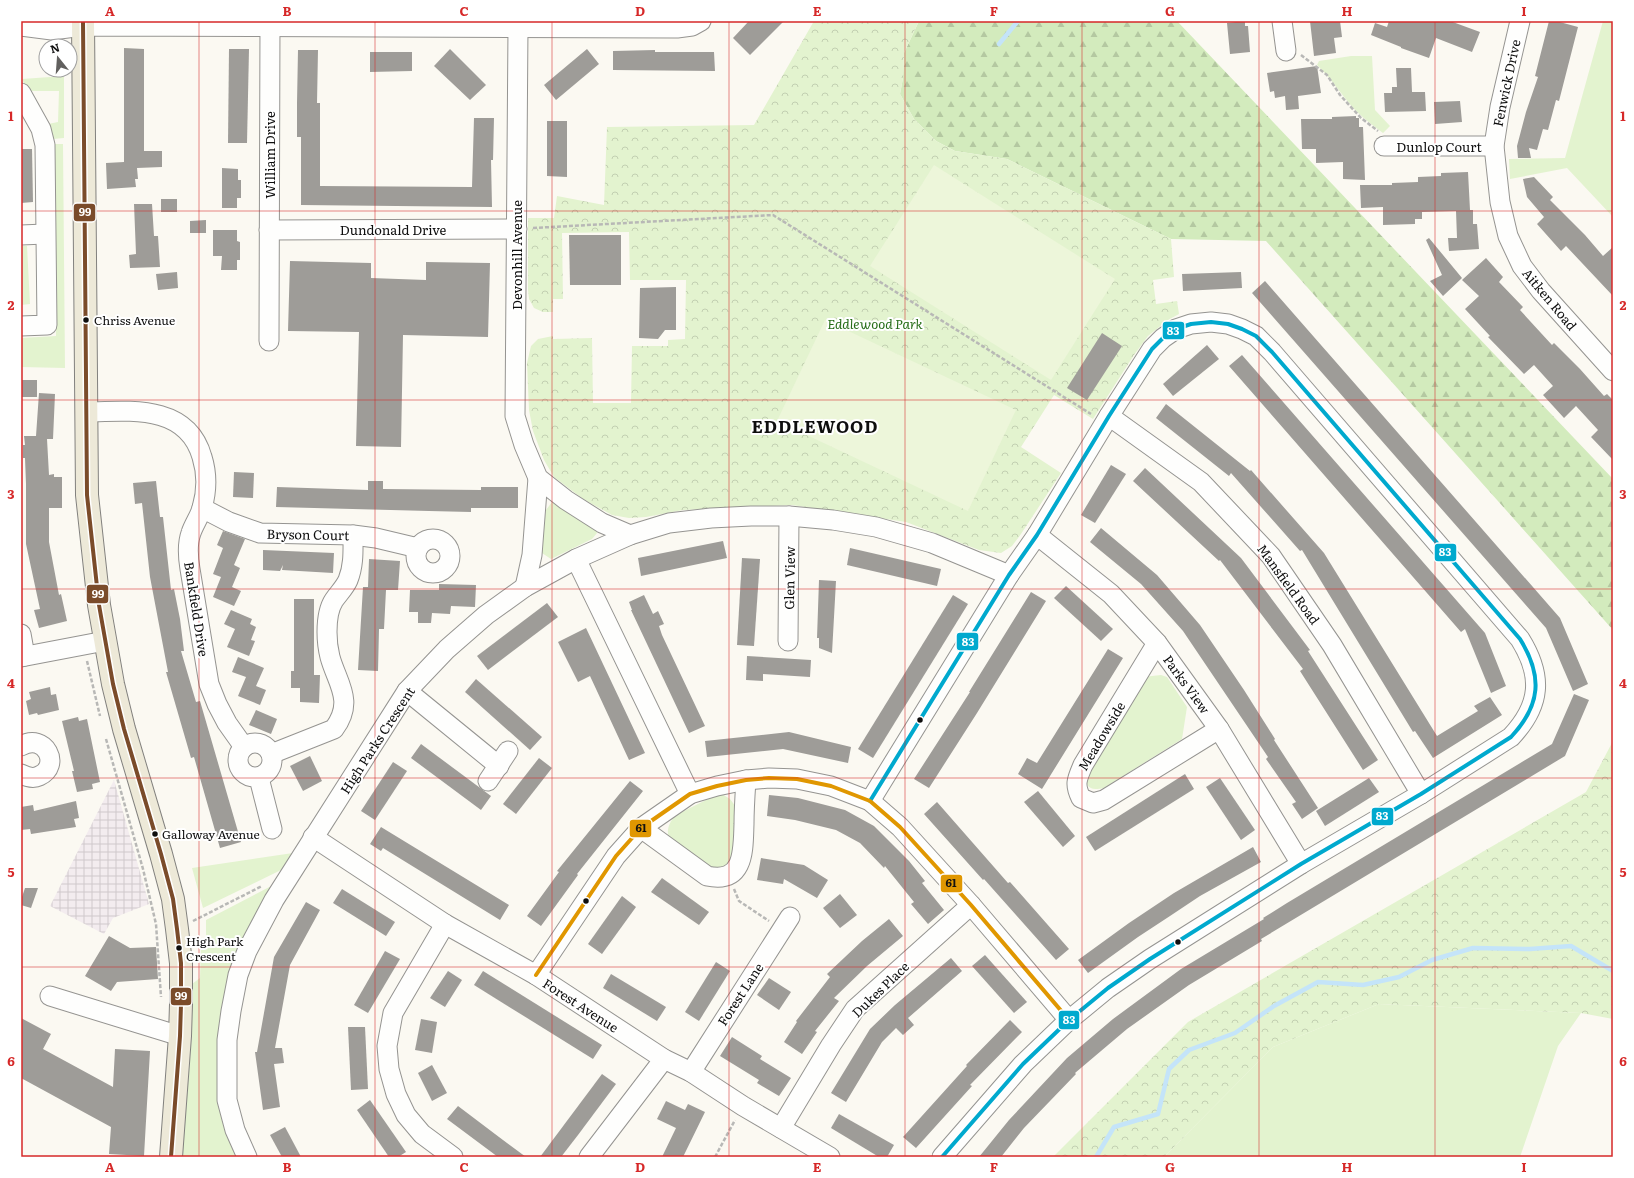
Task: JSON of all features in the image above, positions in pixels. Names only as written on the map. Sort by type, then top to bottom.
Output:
[{"type":"main road","points":[[83,23],[87,495],[99,605],[105,641],[124,729],[173,899],[177,929],[181,963],[180,1036],[171,1157]]},
{"type":"street","points":[[21,26],[52,30],[83,23],[518,27],[566,24],[677,28],[692,26],[701,21]]},
{"type":"street","points":[[1282,21],[1286,50]]},
{"type":"street","name":"Fenwick Drive","points":[[1494,146],[1500,107],[1520,21]]},
{"type":"street","name":"William Drive","points":[[269,341],[270,24]]},
{"type":"street","name":"Devonhill Avenue","points":[[518,27],[515,416],[524,445],[538,478],[532,555],[525,587]]},
{"type":"street","points":[[21,93],[41,130],[45,145],[47,325],[21,326]]},
{"type":"street","name":"Dunlop Court","points":[[1384,146],[1494,146]]},
{"type":"street","name":"Aitken Road","points":[[1494,146],[1500,202],[1508,236],[1522,266],[1541,291],[1613,371]]},
{"type":"street","name":"Dundonald Drive","points":[[269,230],[517,229]]},
{"type":"street","points":[[21,235],[45,234]]},
{"type":"street","points":[[870,801],[1009,575],[1037,535],[1152,349],[1163,338],[1176,329],[1191,324],[1211,322],[1228,324],[1256,336],[1272,352],[1520,639],[1528,652],[1537,684],[1530,710],[1522,725],[1511,737],[1421,794],[1301,864],[1150,958],[1108,988],[1069,1020],[1023,1064],[942,1157]]},
{"type":"street","name":"Bankfield Drive","points":[[87,412],[142,411],[173,419],[188,430],[200,448],[206,470],[206,488],[202,508],[191,534],[188,551],[209,684],[227,723],[244,747]]},
{"type":"street","name":"Mansfield Road","points":[[1107,420],[1201,482],[1271,556],[1332,645],[1421,794]]},
{"type":"street","name":"Devonhill Avenue","points":[[538,478],[566,500],[602,523],[630,535]]},
{"type":"street","name":"Bryson Court","points":[[202,508],[229,522],[260,533],[353,535],[383,539],[418,548]]},
{"type":"street","name":"High Parks Crescent","points":[[246,1157],[235,1130],[227,1100],[227,1040],[238,975],[247,951],[274,900],[407,691],[446,649],[486,615],[525,587],[576,559],[630,535],[669,523],[711,518],[789,516],[833,520],[876,527],[932,543],[1009,575]]},
{"type":"street","name":"Glen View","points":[[788,641],[789,516]]},
{"type":"street","points":[[271,754],[334,729],[340,720],[343,707],[343,693],[330,657],[327,634],[328,616],[333,602],[348,582],[353,566],[353,535]]},
{"type":"street","name":"Parks View","points":[[1037,535],[1111,594],[1157,643],[1219,729],[1301,864]]},
{"type":"street","points":[[576,559],[690,794]]},
{"type":"street","points":[[21,634],[23,657],[105,641]]},
{"type":"street","name":"Meadowside","points":[[1157,643],[1083,765],[1076,780],[1081,798],[1093,803],[1104,800],[1219,729]]},
{"type":"street","points":[[407,691],[498,766]]},
{"type":"street","points":[[21,746],[32,742],[43,746],[50,756],[50,762],[46,772],[36,778],[30,778],[21,774]]},
{"type":"street","points":[[256,743],[263,745],[268,749],[271,754],[271,766],[264,775],[258,778],[252,778],[240,771],[238,758],[244,747],[256,743]]},
{"type":"street","points":[[258,778],[272,829]]},
{"type":"street","points":[[536,975],[616,856],[641,828],[690,794],[717,786],[746,780],[769,778],[797,779],[831,786],[870,801],[900,827],[971,905],[1069,1020]]},
{"type":"street","points":[[641,828],[707,876],[718,878],[727,876],[735,871],[740,862],[743,850],[746,780]]},
{"type":"street","name":"Forest Avenue","points":[[313,837],[445,924],[536,975],[664,1059],[691,1072],[743,1106],[830,1157]]},
{"type":"street","name":"Dukes Place","points":[[781,1128],[831,1045],[855,1009],[971,905]]},
{"type":"street","name":"Forest Lane","points":[[691,1072],[786,923]]},
{"type":"street","points":[[445,924],[393,1013],[387,1046],[389,1069],[396,1094],[406,1115],[422,1134],[453,1157]]},
{"type":"street","points":[[50,996],[180,1036]]},
{"type":"street","points":[[589,1157],[664,1059]]},
{"type":"path","points":[[1286,50],[1297,51],[1327,75],[1340,94],[1361,118],[1384,135],[1384,146]]},
{"type":"path","points":[[517,229],[773,215],[1107,420]]},
{"type":"path","points":[[83,645],[101,717]]},
{"type":"path","points":[[104,732],[143,869],[156,924],[161,999]]},
{"type":"path","points":[[727,876],[739,901],[786,923]]},
{"type":"path","points":[[177,929],[264,885]]},
{"type":"path","points":[[715,1157],[743,1106]]},
{"type":"shaded area","points":[[114,780],[149,904],[113,918],[104,934],[50,906]]},
{"type":"green space","name":"Eddlewood Park","points":[[814,21],[919,21],[904,53],[903,78],[900,94],[914,119],[936,141],[955,151],[1007,159],[1171,239],[1174,277],[1153,280],[1156,304],[1177,301],[1179,314],[1168,320],[1148,336],[1093,419],[1054,395],[1021,447],[1061,473],[1012,546],[1001,553],[979,550],[906,522],[792,505],[683,510],[646,517],[629,518],[612,515],[583,499],[554,477],[544,460],[533,431],[529,410],[527,363],[531,346],[538,339],[553,336],[553,339],[592,338],[593,403],[631,403],[632,346],[668,346],[668,340],[685,339],[686,280],[630,280],[629,232],[562,233],[563,299],[553,299],[553,312],[543,312],[534,308],[529,299],[528,218],[554,218],[557,196],[604,205],[607,127],[754,125]]},
{"type":"green space","points":[[919,21],[1177,21],[1613,479],[1613,630],[1266,241],[1171,239],[1007,159],[955,151],[936,141],[914,119],[900,94],[903,78],[904,53]]},
{"type":"green space","points":[[1603,21],[1613,21],[1613,217],[1567,168],[1510,179],[1509,159],[1565,158]]},
{"type":"green space","points":[[1351,56],[1372,56],[1375,110],[1390,126],[1383,133],[1356,111],[1317,65],[1319,61]]},
{"type":"green space","points":[[64,78],[64,138],[53,139],[48,124],[58,122],[59,91],[28,91],[22,79]]},
{"type":"green space","points":[[54,144],[63,144],[65,368],[21,367],[21,338],[56,336]]},
{"type":"green space","points":[[934,165],[1115,279],[1051,380],[870,266]]},
{"type":"green space","points":[[21,246],[27,246],[30,304],[21,305]]},
{"type":"green space","points":[[825,320],[1016,410],[968,511],[777,421]]},
{"type":"green space","points":[[552,502],[557,502],[596,529],[597,533],[592,539],[551,559],[542,553],[540,549],[546,510]]},
{"type":"green space","points":[[1161,675],[1167,677],[1187,707],[1182,739],[1104,788],[1090,788],[1086,779],[1086,769],[1143,677]]},
{"type":"green space","points":[[1613,741],[1613,1019],[1581,1013],[1379,1004],[1273,1047],[1164,1157],[1053,1157],[1188,1022],[1586,792]]},
{"type":"green space","points":[[722,794],[730,799],[736,807],[735,858],[725,868],[717,870],[705,866],[682,850],[670,838],[668,829],[672,819],[676,815],[716,795]]},
{"type":"green space","points":[[293,853],[281,870],[203,908],[192,868]]},
{"type":"green space","points":[[275,884],[245,933],[224,1004],[240,1157],[182,1157],[192,1035],[192,984],[200,978],[201,946],[206,945],[206,920]]},
{"type":"green space","points":[[1379,1004],[1581,1013],[1558,1046],[1520,1157],[1164,1157],[1273,1047]]},
{"type":"building","points":[[749,21],[784,21],[750,55],[733,38]]},
{"type":"building","points":[[1245,21],[1245,26],[1248,26],[1250,52],[1230,54],[1227,23]]},
{"type":"building","points":[[1310,21],[1340,21],[1342,37],[1334,38],[1336,53],[1314,56]]},
{"type":"building","points":[[1389,21],[1450,21],[1480,32],[1472,52],[1436,38],[1429,58],[1371,35],[1375,23],[1387,27]]},
{"type":"building","points":[[1549,21],[1556,21],[1578,27],[1559,101],[1556,100],[1548,130],[1543,129],[1537,150],[1529,148],[1531,158],[1518,158],[1517,146],[1526,112],[1538,77],[1535,76]]},
{"type":"building","points":[[124,48],[144,49],[144,151],[162,151],[162,167],[137,168],[138,179],[135,179],[136,187],[107,189],[106,163],[124,162]]},
{"type":"building","points":[[229,49],[249,49],[247,143],[228,143]]},
{"type":"building","points":[[450,49],[486,85],[470,100],[434,66]]},
{"type":"building","points":[[587,49],[599,64],[556,100],[544,85]]},
{"type":"building","points":[[298,50],[318,50],[317,103],[320,103],[320,186],[472,187],[474,118],[494,118],[493,160],[491,160],[492,207],[301,205],[301,137],[297,137]]},
{"type":"building","points":[[655,50],[655,52],[714,52],[715,71],[613,70],[613,51]]},
{"type":"building","points":[[370,52],[412,52],[412,71],[370,72]]},
{"type":"building","points":[[1317,66],[1321,93],[1298,96],[1299,109],[1286,110],[1285,96],[1275,98],[1274,91],[1270,92],[1267,73]]},
{"type":"building","points":[[1396,68],[1411,68],[1412,92],[1425,92],[1426,111],[1385,112],[1384,93],[1392,93],[1392,87],[1397,87]]},
{"type":"building","points":[[1460,101],[1462,122],[1435,124],[1434,102]]},
{"type":"building","points":[[1356,116],[1356,118],[1359,118],[1359,127],[1363,127],[1365,180],[1343,179],[1343,162],[1316,163],[1316,149],[1302,149],[1301,119],[1332,119],[1332,117]]},
{"type":"building","points":[[547,121],[567,121],[567,177],[547,176]]},
{"type":"building","points":[[21,149],[32,149],[33,202],[21,203]]},
{"type":"building","points":[[222,168],[238,169],[238,180],[241,180],[241,198],[237,198],[237,208],[222,208]]},
{"type":"building","points":[[1468,172],[1470,210],[1473,210],[1473,224],[1477,224],[1479,249],[1449,251],[1448,238],[1457,238],[1456,211],[1422,212],[1422,219],[1415,219],[1415,224],[1383,225],[1383,207],[1361,208],[1360,185],[1392,185],[1392,183],[1418,182],[1418,177],[1441,176],[1441,173]]},
{"type":"building","points":[[1534,177],[1553,197],[1550,200],[1585,235],[1603,256],[1613,247],[1613,296],[1566,246],[1561,251],[1537,224],[1544,217],[1527,197],[1523,179]]},
{"type":"building","points":[[161,199],[177,199],[177,212],[161,212]]},
{"type":"building","points":[[134,204],[152,204],[154,236],[158,236],[160,267],[130,268],[129,255],[136,254]]},
{"type":"building","points":[[206,220],[206,233],[190,233],[190,221]]},
{"type":"building","points":[[213,230],[237,230],[237,241],[240,242],[240,260],[237,260],[237,270],[221,270],[222,256],[213,256]]},
{"type":"building","points":[[569,235],[621,235],[621,285],[570,285]]},
{"type":"building","points":[[1429,238],[1462,278],[1443,296],[1430,281],[1442,275],[1426,240]]},
{"type":"building","points":[[1486,258],[1503,277],[1499,282],[1523,307],[1520,310],[1552,345],[1554,343],[1580,369],[1604,396],[1607,394],[1613,400],[1613,460],[1591,437],[1598,430],[1576,406],[1564,418],[1543,395],[1553,386],[1534,365],[1524,374],[1488,337],[1490,336],[1465,309],[1479,296],[1462,280]]},
{"type":"building","points":[[290,261],[371,263],[371,278],[426,280],[426,262],[490,263],[488,337],[403,335],[401,447],[356,446],[359,332],[288,331]]},
{"type":"building","points":[[177,272],[178,288],[158,290],[156,274]]},
{"type":"building","points":[[1241,272],[1242,288],[1183,291],[1182,274]]},
{"type":"building","points":[[1265,281],[1560,618],[1588,684],[1573,691],[1546,628],[1252,293]]},
{"type":"building","points":[[676,287],[676,330],[665,330],[658,339],[639,338],[640,288]]},
{"type":"building","points":[[1102,333],[1122,346],[1087,400],[1067,388]]},
{"type":"building","points":[[1207,345],[1219,359],[1173,396],[1163,384]]},
{"type":"building","points":[[1242,355],[1485,633],[1506,686],[1491,693],[1465,629],[1461,632],[1229,366]]},
{"type":"building","points":[[21,380],[37,380],[37,397],[21,397]]},
{"type":"building","points":[[39,393],[55,394],[53,439],[47,439],[49,475],[54,474],[54,477],[62,477],[62,508],[49,508],[49,542],[59,595],[61,594],[67,621],[39,628],[34,610],[40,609],[26,544],[26,484],[23,445],[25,445],[24,436],[36,436]]},
{"type":"building","points":[[1166,404],[1250,471],[1251,470],[1324,553],[1437,736],[1478,711],[1474,706],[1490,697],[1502,715],[1433,758],[1415,731],[1413,732],[1302,550],[1300,551],[1231,473],[1229,476],[1156,418]]},
{"type":"building","points":[[1111,465],[1126,474],[1095,523],[1081,515]]},
{"type":"building","points":[[1145,468],[1241,558],[1310,650],[1308,651],[1378,760],[1363,770],[1300,671],[1303,669],[1220,560],[1219,561],[1133,481]]},
{"type":"building","points":[[234,472],[254,473],[253,498],[233,497]]},
{"type":"building","points":[[156,481],[160,517],[163,517],[171,590],[174,589],[180,619],[184,651],[181,651],[196,702],[200,701],[241,842],[220,848],[194,757],[191,758],[166,672],[168,672],[150,577],[142,503],[135,504],[133,483]]},
{"type":"building","points":[[368,481],[383,481],[383,489],[481,490],[481,487],[518,487],[518,508],[471,508],[471,512],[276,507],[277,487],[368,490]]},
{"type":"building","points":[[1101,528],[1157,575],[1200,625],[1244,690],[1318,808],[1302,819],[1292,804],[1296,802],[1266,759],[1268,757],[1183,631],[1141,584],[1090,542]]},
{"type":"building","points":[[223,531],[245,539],[234,565],[240,568],[232,587],[241,591],[234,606],[213,597],[221,577],[213,574],[223,548],[217,545]]},
{"type":"building","points":[[723,541],[727,558],[641,576],[638,558]]},
{"type":"building","points":[[850,548],[941,569],[937,586],[847,565]]},
{"type":"building","points":[[263,550],[334,553],[333,573],[282,570],[283,565],[280,571],[263,570]]},
{"type":"building","points":[[742,558],[760,559],[754,646],[737,645]]},
{"type":"building","points":[[369,559],[400,561],[398,590],[386,590],[384,629],[379,629],[378,671],[358,670],[363,587],[368,587]]},
{"type":"building","points":[[819,580],[836,581],[832,653],[819,648],[819,638],[817,638]]},
{"type":"building","points":[[439,584],[476,585],[475,607],[451,606],[450,614],[432,613],[431,623],[418,623],[418,612],[409,612],[410,590],[439,590]]},
{"type":"building","points":[[1066,586],[1113,629],[1101,641],[1054,598]]},
{"type":"building","points":[[1031,592],[1046,601],[929,788],[914,779],[970,692]]},
{"type":"building","points":[[644,595],[653,614],[658,611],[664,624],[659,626],[662,635],[705,726],[689,733],[631,610],[629,602]]},
{"type":"building","points":[[953,595],[968,604],[873,758],[858,749]]},
{"type":"building","points":[[294,599],[314,599],[314,675],[320,675],[319,703],[300,702],[300,688],[291,688],[291,671],[294,671]]},
{"type":"building","points":[[547,603],[558,617],[488,670],[477,656]]},
{"type":"building","points":[[231,610],[252,619],[250,624],[256,627],[251,640],[255,641],[249,656],[227,647],[235,629],[224,624]]},
{"type":"building","points":[[586,628],[645,753],[629,760],[590,676],[578,682],[558,642]]},
{"type":"building","points":[[1108,649],[1123,658],[1042,789],[1018,774],[1027,758],[1037,763]]},
{"type":"building","points":[[747,656],[811,660],[810,677],[763,674],[763,681],[746,680]]},
{"type":"building","points":[[238,657],[264,668],[256,686],[266,690],[260,705],[238,696],[246,677],[232,672]]},
{"type":"building","points":[[476,679],[542,737],[530,750],[465,692]]},
{"type":"building","points":[[50,687],[51,695],[56,694],[59,710],[38,715],[37,713],[29,715],[26,701],[31,699],[29,692]]},
{"type":"building","points":[[1574,694],[1589,700],[1565,756],[1261,939],[1262,941],[1189,985],[1127,1029],[1075,1073],[1076,1074],[1024,1128],[1001,1157],[979,1157],[1009,1120],[1067,1058],[1113,1019],[1181,969],[1264,919],[1263,918],[1287,903],[1552,744]]},
{"type":"building","points":[[256,710],[277,719],[271,734],[249,725]]},
{"type":"building","points":[[78,717],[79,721],[87,719],[100,782],[92,784],[93,789],[77,792],[72,771],[74,771],[62,721]]},
{"type":"building","points":[[789,732],[851,747],[848,763],[783,749],[707,757],[705,741]]},
{"type":"building","points":[[421,744],[491,796],[481,810],[411,758]]},
{"type":"building","points":[[310,756],[322,781],[303,791],[290,766]]},
{"type":"building","points":[[539,758],[552,768],[516,814],[503,804]]},
{"type":"building","points":[[393,762],[407,771],[375,820],[361,811]]},
{"type":"building","points":[[1185,774],[1194,789],[1095,851],[1086,837]]},
{"type":"building","points":[[1220,778],[1255,830],[1241,840],[1206,787]]},
{"type":"building","points":[[1369,778],[1379,792],[1325,826],[1316,811]]},
{"type":"building","points":[[630,781],[643,791],[577,874],[578,875],[541,926],[527,916],[559,872],[557,871]]},
{"type":"building","points":[[1038,791],[1075,836],[1063,847],[1024,802]]},
{"type":"building","points":[[769,795],[798,798],[845,810],[874,826],[909,861],[925,881],[922,883],[944,910],[928,924],[911,904],[914,902],[885,866],[884,868],[860,843],[836,830],[795,820],[767,816]]},
{"type":"building","points":[[76,801],[79,818],[74,819],[76,827],[31,834],[30,829],[21,830],[21,807],[33,805],[34,811]]},
{"type":"building","points":[[937,802],[1008,883],[1010,882],[1069,949],[1056,960],[924,814]]},
{"type":"building","points":[[381,827],[509,905],[500,920],[383,848],[381,851],[370,844]]},
{"type":"building","points":[[1253,847],[1261,862],[1200,896],[1138,937],[1088,973],[1078,960],[1174,893]]},
{"type":"building","points":[[761,858],[804,865],[828,880],[817,898],[784,879],[783,884],[757,880]]},
{"type":"building","points":[[662,878],[709,912],[699,925],[651,892]]},
{"type":"building","points":[[25,888],[38,888],[31,908],[21,905]]},
{"type":"building","points":[[342,889],[395,922],[386,936],[333,903]]},
{"type":"building","points":[[840,894],[857,915],[840,928],[823,908]]},
{"type":"building","points":[[622,896],[636,907],[602,954],[588,944]]},
{"type":"building","points":[[306,902],[320,910],[290,965],[275,1048],[282,1048],[284,1063],[274,1064],[280,1107],[263,1110],[255,1052],[257,1052],[274,957]]},
{"type":"building","points":[[889,919],[903,936],[867,966],[834,998],[839,1001],[815,1031],[817,1032],[802,1054],[784,1042],[797,1022],[796,1021],[830,977],[827,974],[862,941]]},
{"type":"building","points":[[109,936],[130,948],[156,947],[158,979],[117,982],[111,991],[85,976]]},
{"type":"building","points":[[385,951],[400,959],[368,1013],[354,1005]]},
{"type":"building","points":[[985,955],[1027,1002],[1014,1013],[972,966]]},
{"type":"building","points":[[951,958],[962,971],[908,1018],[914,1025],[903,1035],[896,1028],[882,1042],[846,1102],[831,1093],[870,1029],[895,1005]]},
{"type":"building","points":[[716,962],[730,971],[699,1021],[685,1012]]},
{"type":"building","points":[[448,971],[462,980],[445,1007],[430,998]]},
{"type":"building","points":[[483,971],[602,1045],[593,1059],[474,985]]},
{"type":"building","points":[[611,974],[666,1007],[657,1021],[603,988]]},
{"type":"building","points":[[769,978],[791,992],[779,1010],[757,995]]},
{"type":"building","points":[[21,1018],[51,1034],[43,1049],[113,1087],[115,1049],[150,1051],[144,1156],[109,1154],[111,1127],[21,1078]]},
{"type":"building","points":[[421,1019],[437,1022],[432,1053],[415,1050]]},
{"type":"building","points":[[1010,1020],[1022,1032],[970,1085],[972,1086],[916,1148],[903,1137],[967,1066],[966,1065]]},
{"type":"building","points":[[348,1027],[365,1027],[368,1089],[351,1090]]},
{"type":"building","points":[[732,1037],[762,1056],[760,1059],[791,1078],[779,1096],[757,1083],[759,1080],[720,1056]]},
{"type":"building","points":[[432,1065],[447,1093],[432,1101],[418,1073]]},
{"type":"building","points":[[602,1074],[616,1084],[578,1135],[561,1157],[540,1157]]},
{"type":"building","points":[[370,1100],[406,1152],[398,1157],[389,1157],[357,1110]]},
{"type":"building","points":[[666,1101],[685,1110],[688,1104],[705,1112],[683,1157],[662,1157],[676,1128],[657,1119]]},
{"type":"building","points":[[458,1106],[526,1157],[498,1157],[447,1119]]},
{"type":"building","points":[[839,1114],[894,1145],[887,1157],[879,1157],[831,1128]]},
{"type":"building","points":[[285,1127],[301,1157],[282,1157],[270,1135]]},
{"type":"waterway","points":[[999,44],[1018,21]]},
{"type":"waterway","points":[[1096,1157],[1114,1127],[1158,1114],[1169,1069],[1189,1050],[1235,1033],[1274,1006],[1318,982],[1363,985],[1399,977],[1432,960],[1473,948],[1530,949],[1571,946],[1613,971]]},
{"type":"transit line","name":"99","points":[[83,21],[87,495],[99,605],[113,684],[124,729],[173,899],[177,929],[181,963],[181,1004],[171,1157]]},
{"type":"transit line","name":"83","points":[[870,801],[1009,575],[1037,535],[1109,416],[1152,349],[1163,338],[1176,329],[1191,324],[1211,322],[1228,324],[1256,336],[1272,352],[1520,639],[1533,665],[1535,678],[1533,702],[1521,725],[1511,737],[1421,794],[1301,864],[1150,959],[1108,988],[1069,1020],[1023,1064],[942,1157]]},
{"type":"transit line","name":"61","points":[[536,975],[616,856],[641,828],[690,794],[717,786],[746,780],[769,778],[797,779],[831,786],[870,801],[900,827],[971,905],[1069,1020]]},
{"type":"place","name":"Chriss Avenue","points":[[86,320]]},
{"type":"place","name":"Galloway Avenue","points":[[155,834]]},
{"type":"place","name":"High Park Crescent","points":[[179,948]]},
{"type":"district","name":"EDDLEWOOD","points":[[815,425]]}]
